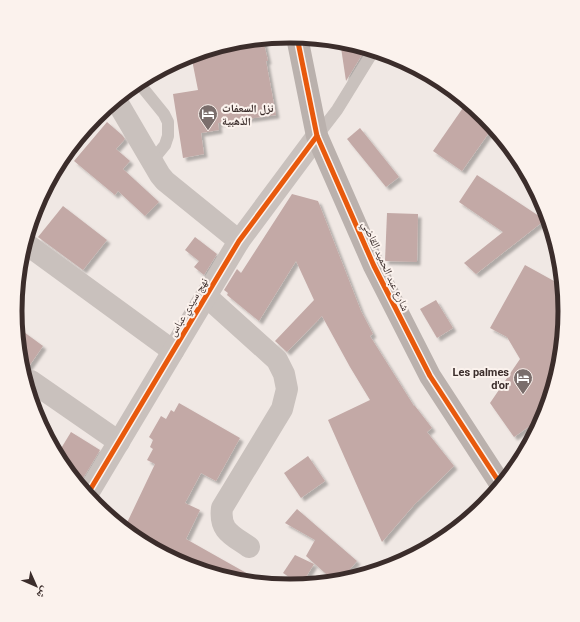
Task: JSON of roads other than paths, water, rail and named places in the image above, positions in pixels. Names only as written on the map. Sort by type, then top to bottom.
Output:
[{"type":"street","name":"شارع عبد الحميد القاضي","points":[[298,43],[316,136],[380,279],[430,376],[498,480]]},
{"type":"street","points":[[119,105],[160,175],[169,185],[239,241]]},
{"type":"street","name":"نهج سيدي عباس","points":[[90,490],[239,241],[316,136]]},
{"type":"street","points":[[30,247],[173,351]]},
{"type":"street","points":[[206,296],[277,360],[284,374],[288,389],[282,409],[222,508],[221,517],[223,526],[229,533],[249,547]]},
{"type":"street","points":[[31,381],[119,442]]},
{"type":"lane","points":[[316,136],[337,110],[371,55]]},
{"type":"lane","points":[[142,87],[164,114],[168,122],[168,136],[165,144],[152,161]]},
{"type":"place","name":"نزل السعفات الذهبية","points":[[208,131]]},
{"type":"place","name":"Les palmes d'or","points":[[523,395]]}]
